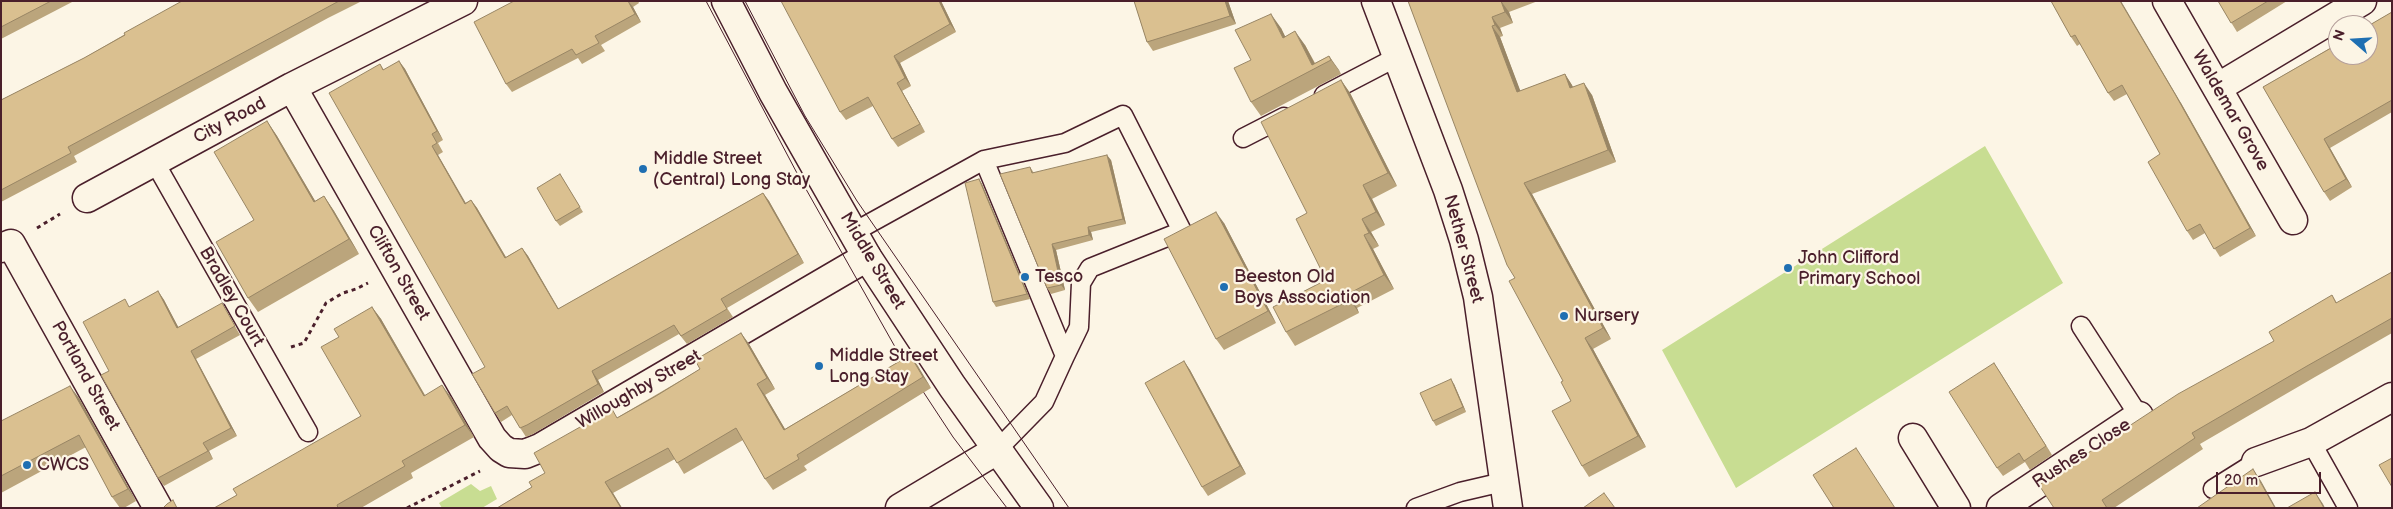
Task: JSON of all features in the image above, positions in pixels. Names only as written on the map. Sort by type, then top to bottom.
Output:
[{"type":"street","name":"City Road","points":[[87,198],[292,87],[463,1]]},
{"type":"street","name":"Middle Street","points":[[726,1],[773,92],[867,256],[996,450],[1039,508]]},
{"type":"street","name":"Nether Street","points":[[1376,1],[1448,190],[1464,240],[1478,297],[1506,495]]},
{"type":"street","name":"Waldemar Grove","points":[[2167,1],[2293,220]]},
{"type":"street","points":[[2217,88],[2362,1]]},
{"type":"street","name":"Clifton Street","points":[[292,87],[492,438],[500,448],[509,453]]},
{"type":"street","name":"Portland Street","points":[[6,246],[158,508]]},
{"type":"street","name":"Willoughby Street","points":[[509,453],[525,454],[540,448],[867,256]]},
{"type":"street","points":[[2256,462],[2312,442],[2392,396]]},
{"type":"street","name":"Rushes Close","points":[[2001,508],[2139,416]]},
{"type":"street","points":[[1914,438],[1956,508]]},
{"type":"street","points":[[900,508],[996,450]]},
{"type":"lane","points":[[1243,138],[1397,57]]},
{"type":"lane","points":[[854,232],[984,160],[1065,142],[1123,115],[1182,230],[1090,268],[1081,283],[1079,327],[1044,402],[996,450]]},
{"type":"lane","points":[[984,160],[1065,356]]},
{"type":"lane","name":"Bradley Court","points":[[154,161],[308,432]]},
{"type":"lane","points":[[2081,326],[2139,416]]},
{"type":"lane","points":[[2312,442],[2348,508]]},
{"type":"lane","points":[[2213,488],[2256,462]]},
{"type":"lane","points":[[1416,508],[1460,492],[1506,495]]},
{"type":"path","points":[[6,246],[87,198]]},
{"type":"path","points":[[262,352],[279,346],[297,347],[304,343],[326,303],[395,268]]},
{"type":"path","points":[[410,507],[475,474],[509,453]]},
{"type":"green space","points":[[1985,146],[2063,283],[1736,488],[1662,350]]},
{"type":"green space","points":[[471,484],[480,491],[491,486],[497,499],[482,508],[442,508],[439,503]]},
{"type":"building","points":[[1,1],[51,1],[1,27]]},
{"type":"building","points":[[182,1],[339,1],[68,147],[71,153],[1,190],[1,100],[84,58]]},
{"type":"building","points":[[514,1],[628,1],[635,14],[595,36],[599,43],[576,55],[572,49],[506,84],[474,22]]},
{"type":"building","points":[[781,1],[939,1],[950,24],[894,56],[905,78],[897,83],[920,124],[892,139],[868,97],[840,112]]},
{"type":"building","points":[[1134,1],[1225,1],[1230,16],[1147,42]]},
{"type":"building","points":[[1408,1],[1501,1],[1505,12],[1492,17],[1495,25],[1492,26],[1517,92],[1565,74],[1570,88],[1584,83],[1608,150],[1524,183],[1603,328],[1585,338],[1638,436],[1582,466],[1552,411],[1571,401],[1561,382],[1563,381],[1509,281],[1515,278],[1507,265]]},
{"type":"building","points":[[2051,1],[2120,1],[2175,94],[2250,228],[2214,249],[2200,224],[2187,231],[2148,162],[2160,154],[2122,85],[2108,93],[2075,35],[2071,37]]},
{"type":"building","points":[[2218,1],[2268,1],[2231,23]]},
{"type":"building","points":[[2392,12],[2392,100],[2324,139],[2346,179],[2324,192],[2263,87],[2328,50],[2328,65],[2378,65],[2378,20]]},
{"type":"building","points":[[1271,14],[1283,38],[1295,31],[1312,65],[1329,56],[1331,60],[1251,102],[1234,68],[1251,60],[1235,30]]},
{"type":"building","points":[[399,61],[437,131],[432,134],[437,143],[432,146],[465,204],[471,200],[505,258],[522,248],[558,309],[763,193],[798,254],[721,299],[727,309],[681,336],[674,325],[592,371],[598,384],[520,428],[507,406],[495,413],[472,374],[485,367],[329,93],[380,64],[383,70]]},
{"type":"building","points":[[1341,80],[1388,173],[1363,185],[1376,212],[1362,219],[1369,233],[1364,235],[1384,275],[1348,294],[1350,300],[1286,332],[1273,307],[1326,280],[1296,219],[1307,213],[1261,122]]},
{"type":"building","points":[[267,121],[314,202],[324,196],[349,239],[248,298],[216,242],[254,220],[214,152]]},
{"type":"building","points":[[1107,155],[1123,219],[1088,227],[1089,235],[1052,244],[1061,285],[1047,288],[1000,174],[1030,167],[1032,173]]},
{"type":"building","points":[[560,174],[580,207],[556,221],[537,188]]},
{"type":"building","points":[[979,179],[1027,294],[993,302],[965,183]]},
{"type":"building","name":"Beeston Old Boys Association","points":[[1216,212],[1268,311],[1216,339],[1164,239]]},
{"type":"building","points":[[2392,272],[2392,318],[2192,433],[2195,438],[2102,500],[2107,508],[2054,508],[2039,485],[2178,394],[2274,341],[2269,332],[2332,295],[2336,303]]},
{"type":"building","points":[[158,291],[177,328],[222,303],[235,326],[191,351],[231,428],[203,443],[208,451],[158,478],[101,375],[109,371],[83,322],[125,299],[129,307]]},
{"type":"building","points":[[372,307],[424,396],[442,385],[465,425],[402,461],[405,466],[337,505],[338,508],[214,508],[237,495],[233,489],[361,416],[321,347],[339,337],[334,329]]},
{"type":"building","points":[[741,333],[767,378],[757,384],[784,430],[910,355],[923,377],[797,455],[799,459],[765,479],[736,428],[677,463],[668,448],[605,482],[621,508],[497,508],[532,487],[529,482],[545,473],[534,453],[612,409],[617,418],[656,396],[700,369],[695,360]]},
{"type":"building","points":[[1184,361],[1240,466],[1202,487],[1145,383]]},
{"type":"building","points":[[1994,363],[2046,446],[2024,461],[2019,453],[1997,468],[1949,392]]},
{"type":"building","points":[[1451,379],[1463,407],[1433,421],[1420,393]]},
{"type":"building","name":"CWCS","points":[[70,386],[128,489],[112,497],[79,435],[1,476],[1,421]]},
{"type":"building","points":[[1856,448],[1895,508],[1834,508],[1813,475]]},
{"type":"building","points":[[2392,458],[2392,487],[2379,465]]},
{"type":"building","points":[[2253,469],[2275,508],[2197,508]]},
{"type":"building","points":[[2315,492],[2324,508],[2287,508]]},
{"type":"building","points":[[1604,493],[1615,508],[1583,508]]},
{"type":"building","points":[[173,500],[177,508],[163,508],[167,504]]},
{"type":"tram line","points":[[706,1],[798,175],[903,361],[953,437],[1007,508]]},
{"type":"tram line","points":[[745,1],[805,116],[857,201],[1069,508]]},
{"type":"place","name":"Middle Street (Central) Long Stay","points":[[643,169]]},
{"type":"place","name":"John Clifford Primary School","points":[[1788,268]]},
{"type":"place","name":"Tesco","points":[[1025,277]]},
{"type":"place","name":"Beeston Old Boys Association","points":[[1224,287]]},
{"type":"place","name":"Nursery","points":[[1564,316]]},
{"type":"place","name":"Middle Street Long Stay","points":[[819,366]]},
{"type":"place","name":"CWCS","points":[[27,465]]}]
